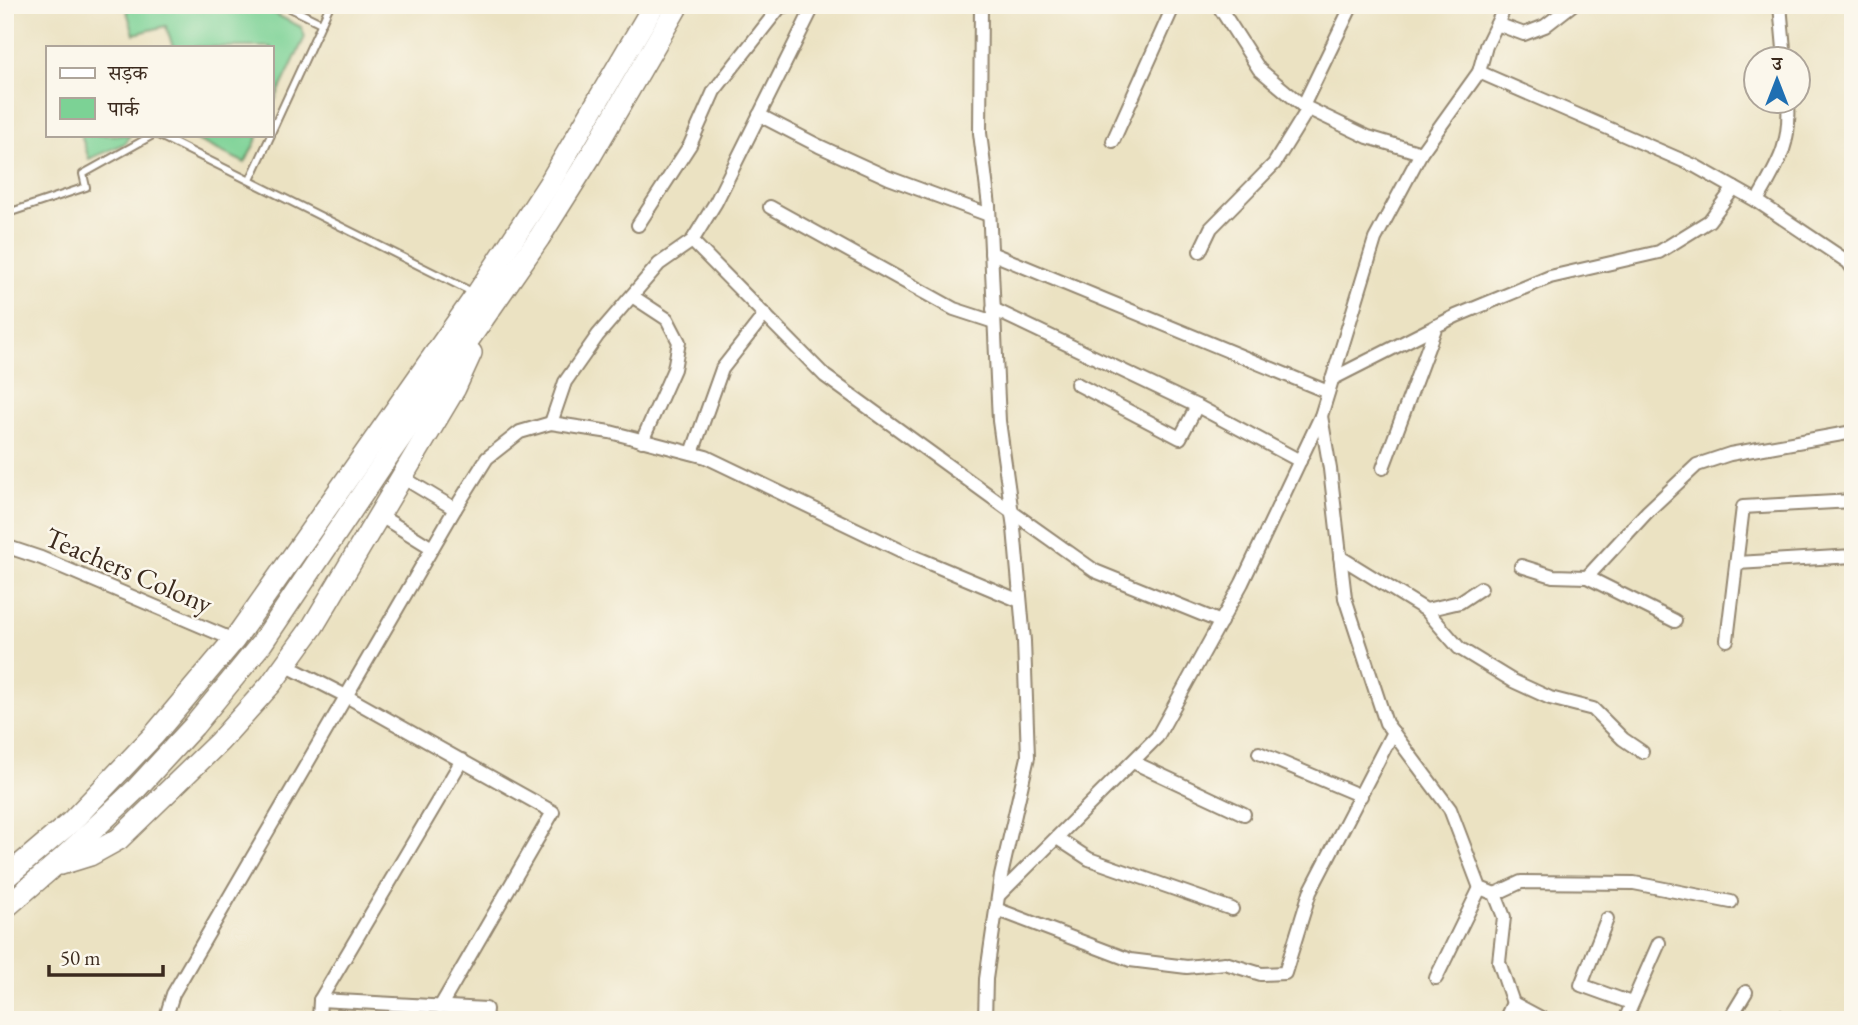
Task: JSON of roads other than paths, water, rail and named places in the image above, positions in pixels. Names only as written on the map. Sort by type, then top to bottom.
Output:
[{"type":"highway","points":[[5,908],[135,790],[194,726],[262,643],[485,299],[549,184],[667,7]]},
{"type":"highway","points":[[54,866],[90,855],[119,839],[219,742],[271,684],[313,626],[455,388],[485,299]]},
{"type":"highway","points":[[5,878],[71,822],[154,735],[234,640],[485,299]]},
{"type":"street","points":[[638,225],[690,145],[714,91],[780,7],[790,5]]},
{"type":"street","points":[[551,423],[565,382],[598,335],[659,264],[692,241],[716,202],[814,6],[796,5]]},
{"type":"street","points":[[981,5],[980,134],[989,215],[999,421],[1012,512],[1024,641],[1028,757],[996,909],[986,979],[985,1020]]},
{"type":"street","points":[[1113,141],[1174,5]]},
{"type":"street","points":[[1218,5],[1259,69],[1306,108],[1368,137],[1421,153]]},
{"type":"street","points":[[1200,251],[1211,228],[1274,164],[1306,108],[1351,5]]},
{"type":"street","points":[[999,895],[1157,737],[1242,583],[1321,416],[1375,239],[1421,153],[1479,72],[1486,47],[1506,5]]},
{"type":"street","points":[[1497,23],[1524,34],[1545,26],[1572,5]]},
{"type":"street","points":[[1780,5],[1784,46]]},
{"type":"street","points":[[1479,72],[1695,166],[1757,201],[1848,262],[1853,269]]},
{"type":"street","points":[[759,115],[889,178],[989,215]]},
{"type":"street","points":[[1757,201],[1782,156],[1789,116]]},
{"type":"street","points":[[1330,385],[1436,326],[1550,277],[1659,252],[1709,221],[1734,188]]},
{"type":"street","points":[[770,207],[954,309],[994,315],[1197,407],[1300,461]]},
{"type":"street","points":[[692,241],[825,376],[1012,512],[1094,571],[1221,622]]},
{"type":"street","points":[[991,253],[1330,385]]},
{"type":"street","points":[[632,296],[667,319],[679,342],[674,369],[642,440]]},
{"type":"street","points":[[692,453],[722,369],[765,314]]},
{"type":"street","points":[[1382,467],[1436,326]]},
{"type":"street","points":[[1077,384],[1180,438],[1197,407]]},
{"type":"street","points":[[1321,416],[1345,598],[1386,723],[1450,809],[1480,888],[1494,894],[1504,916],[1499,962],[1513,1003],[1545,1020]]},
{"type":"street","points":[[165,1020],[173,994],[455,509],[486,458],[520,432],[551,423],[610,432],[692,453],[717,462],[910,555],[1020,601]]},
{"type":"street","points":[[1587,578],[1648,511],[1697,465],[1730,454],[1853,432]]},
{"type":"street","points":[[402,477],[455,509]]},
{"type":"street","points":[[1727,640],[1743,507],[1853,501]]},
{"type":"street","points":[[379,515],[432,548]]},
{"type":"street","name":"Teachers Colony","points":[[5,546],[41,558],[234,640]]},
{"type":"street","points":[[1737,563],[1853,556]]},
{"type":"street","points":[[1340,557],[1426,610],[1459,648],[1513,681],[1550,698],[1593,709],[1642,752]]},
{"type":"street","points":[[1521,566],[1553,576],[1587,578],[1675,621]]},
{"type":"street","points":[[1426,610],[1460,602],[1481,587]]},
{"type":"street","points":[[285,665],[346,696],[553,812],[440,1007]]},
{"type":"street","points":[[996,909],[1130,960],[1187,967],[1225,963],[1261,974],[1284,972],[1310,892],[1393,733]]},
{"type":"street","points":[[1259,753],[1361,796]]},
{"type":"street","points":[[319,1020],[320,1000],[462,760]]},
{"type":"street","points":[[1133,762],[1244,814]]},
{"type":"street","points":[[1057,838],[1089,859],[1232,909]]},
{"type":"street","points":[[1494,894],[1521,882],[1634,883],[1731,902]]},
{"type":"street","points":[[1436,978],[1480,888]]},
{"type":"street","points":[[1607,919],[1581,985],[1631,1003]]},
{"type":"street","points":[[1625,1020],[1659,943]]},
{"type":"street","points":[[1729,1020],[1745,992]]},
{"type":"street","points":[[320,1000],[423,1013],[440,1007],[486,1009],[485,1020]]},
{"type":"street","points":[[1505,1020],[1513,1003]]},
{"type":"lane","points":[[284,5],[321,23]]},
{"type":"lane","points":[[273,130],[330,5]]},
{"type":"lane","points":[[5,214],[86,187],[83,174],[153,136]]},
{"type":"lane","points":[[157,136],[485,299]]},
{"type":"lane","points":[[250,180],[270,136]]}]
